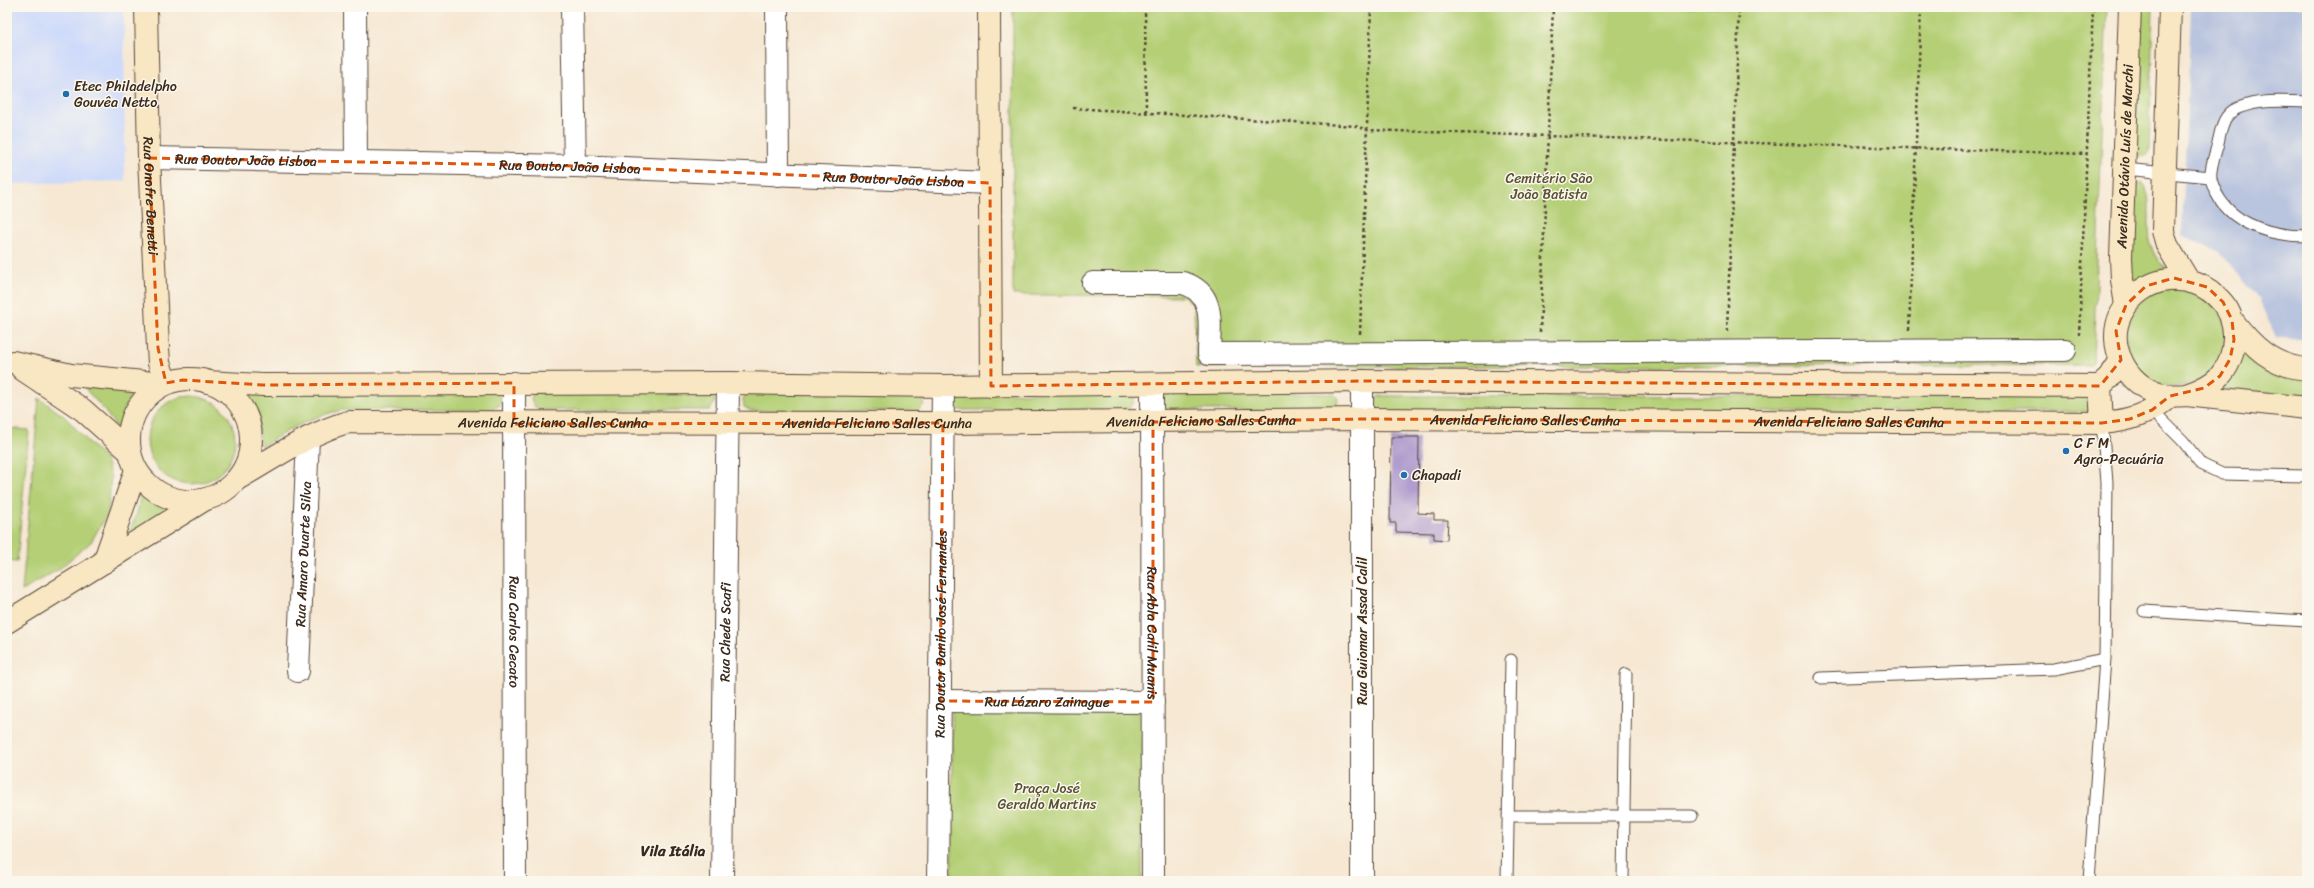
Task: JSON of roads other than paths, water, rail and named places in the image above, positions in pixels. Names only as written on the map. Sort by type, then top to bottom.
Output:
[{"type":"main road","name":"Rua Onofre Benetti","points":[[146,7],[149,158],[158,348],[159,363],[165,384]]},
{"type":"main road","points":[[989,7],[990,386]]},
{"type":"main road","name":"Avenida Otávio Luís de Marchi","points":[[2126,305],[2122,280],[2121,257],[2130,7]]},
{"type":"main road","points":[[2170,7],[2163,231],[2166,245],[2188,280]]},
{"type":"main road","points":[[2307,370],[2292,368],[2273,361],[2249,342],[2232,320],[2222,302],[2207,288],[2188,280],[2174,278],[2160,280],[2146,286],[2126,305],[2120,317],[2116,331],[2117,346],[2121,360],[2136,381],[2146,388],[2178,396],[2307,408]]},
{"type":"main road","points":[[2178,396],[2204,388],[2220,376],[2232,353],[2234,340],[2232,320]]},
{"type":"main road","points":[[10,361],[71,375],[165,384],[183,380],[263,384],[728,383],[990,386],[1362,381],[2100,386],[2109,378],[2121,360]]},
{"type":"main road","points":[[10,361],[83,410],[132,460],[148,486],[166,497],[186,502],[206,500]]},
{"type":"main road","points":[[7,622],[206,500],[224,491],[239,478],[248,460],[251,440],[248,420],[238,402],[224,389],[207,382]]},
{"type":"main road","points":[[104,562],[132,460],[129,431],[135,411],[147,395],[165,384]]},
{"type":"main road","points":[[2100,386],[2102,423]]},
{"type":"main road","name":"Avenida Feliciano Salles Cunha","points":[[239,478],[308,438],[329,428],[348,422],[727,424],[1153,422],[1363,419],[2102,423],[2130,419],[2152,410],[2178,396]]},
{"type":"street","points":[[355,7],[356,162]]},
{"type":"street","points":[[572,7],[575,166]]},
{"type":"street","points":[[777,7],[778,175]]},
{"type":"street","name":"Rua Doutor João Lisboa","points":[[149,158],[575,166],[990,183]]},
{"type":"street","points":[[1093,283],[1183,283],[1192,286],[1200,291],[1206,300],[1209,310],[1209,354],[2065,350]]},
{"type":"street","name":"Rua Guiomar Assad Calil","points":[[1362,381],[1362,881]]},
{"type":"street","name":"Rua Carlos Cecato","points":[[514,383],[515,881]]},
{"type":"street","name":"Rua Chede Scafi","points":[[722,881],[728,383]]},
{"type":"street","name":"Rua Abla Calil Muanis","points":[[1152,384],[1153,881]]},
{"type":"street","name":"Rua Doutor Danilo José Fernandes","points":[[938,881],[943,386]]},
{"type":"street","name":"Rua Amaro Duarte Silva","points":[[298,671],[308,438]]},
{"type":"street","name":"Rua Lázaro Zainague","points":[[940,701],[1153,702]]},
{"type":"lane","points":[[2307,102],[2268,101],[2237,108],[2222,121],[2211,177],[2224,206],[2245,224],[2286,236],[2307,236]]},
{"type":"lane","points":[[2124,169],[2211,177]]},
{"type":"lane","points":[[2152,410],[2183,441],[2201,464],[2222,474],[2307,476]]},
{"type":"lane","points":[[2089,881],[2105,659],[2106,482],[2102,423]]},
{"type":"lane","points":[[2144,611],[2307,621]]},
{"type":"lane","points":[[1821,678],[2054,668],[2105,659]]},
{"type":"lane","points":[[1507,881],[1511,660]]},
{"type":"lane","points":[[1623,881],[1626,674]]},
{"type":"lane","points":[[1508,816],[1692,816]]},
{"type":"place","name":"Etec Philadelpho Gouvêa Netto","points":[[66,94]]},
{"type":"place","name":"C F M Agro-Pecuária","points":[[2066,451]]},
{"type":"place","name":"Chapadi","points":[[1404,475]]},
{"type":"district","name":"Vila Itália","points":[[673,851]]},
{"type":"park label","name":"Cemitério São João Batista","points":[[1549,186]]},
{"type":"park label","name":"Praça José Geraldo Martins","points":[[1047,796]]}]
